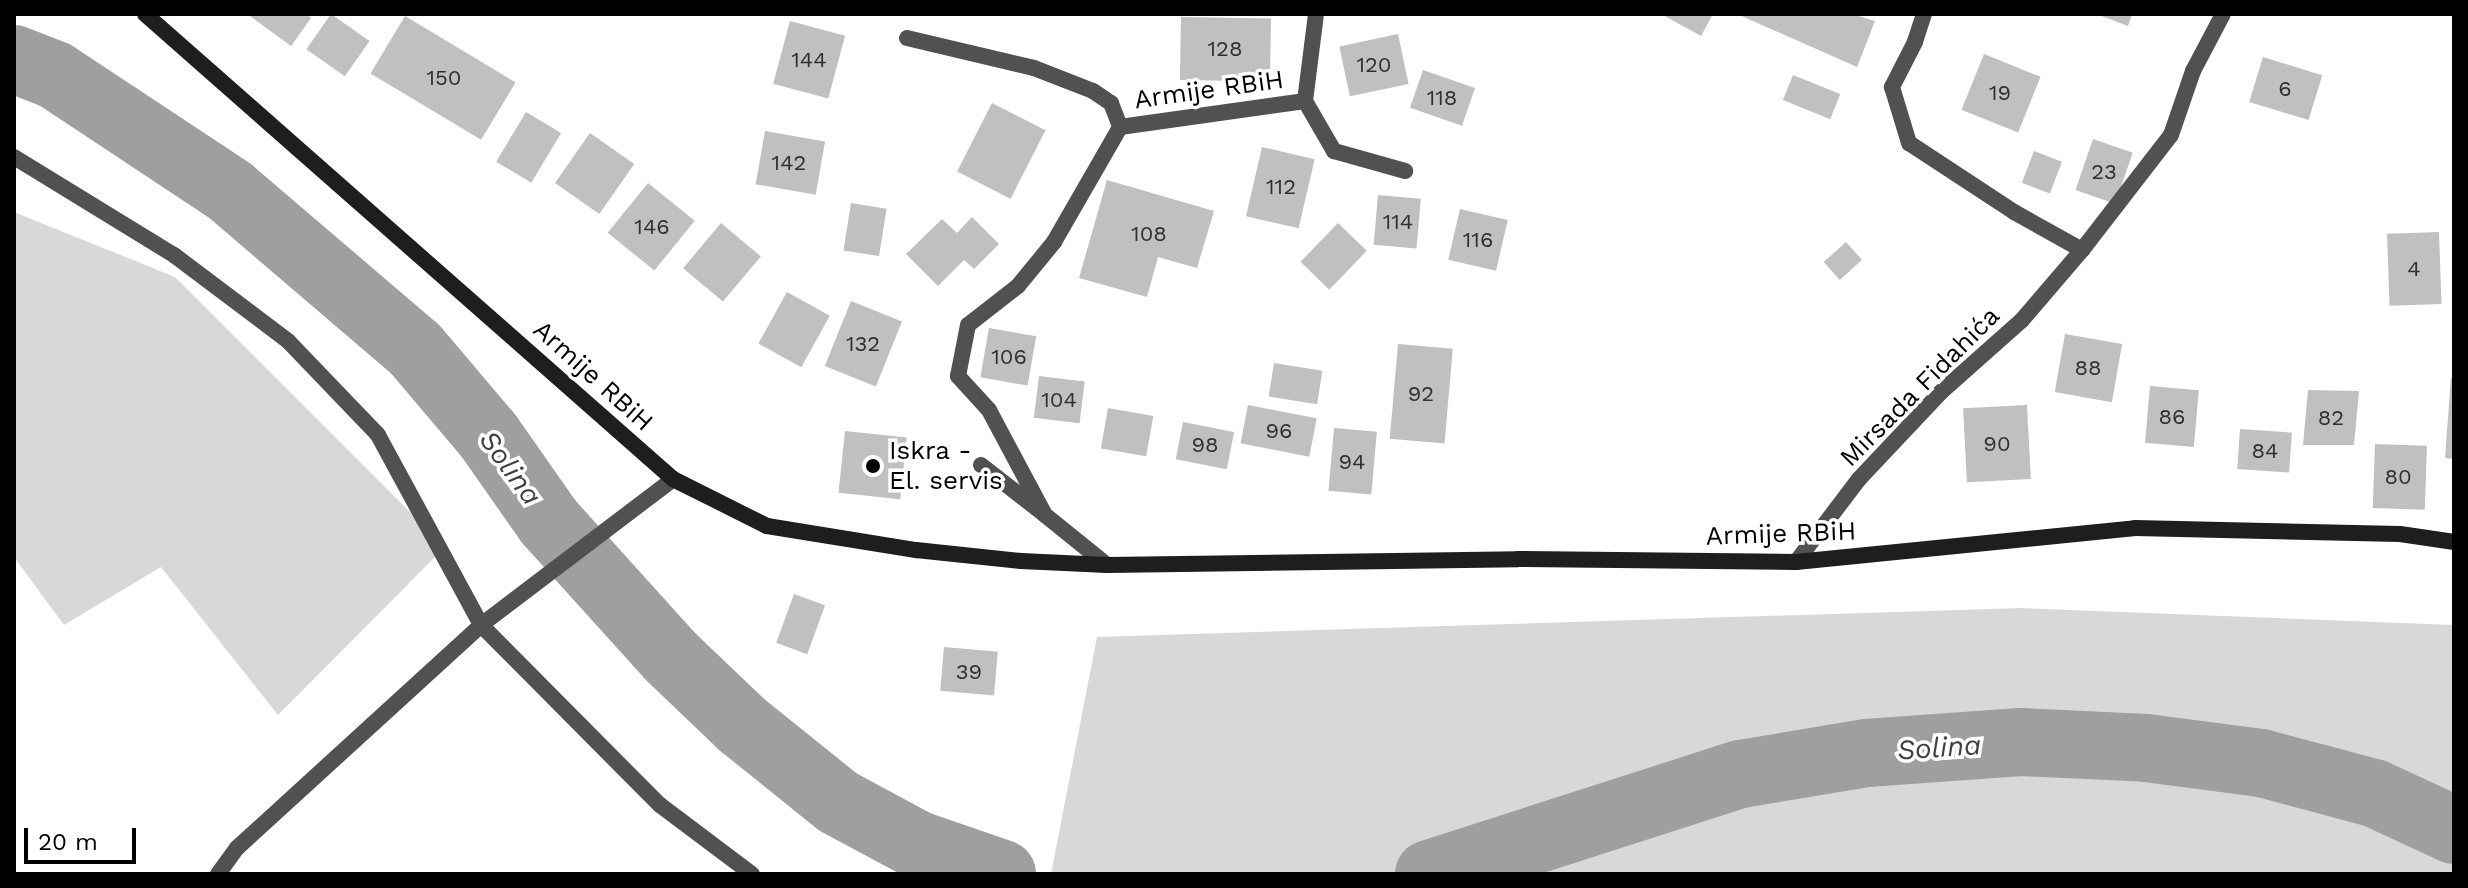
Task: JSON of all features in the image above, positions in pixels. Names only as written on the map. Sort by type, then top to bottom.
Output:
[{"type":"main road","name":"Armije RBiH","points":[[145,14],[673,479],[767,526],[851,542],[1021,561],[1107,565],[1518,559],[1796,562],[2135,528],[2400,534],[2454,542]]},
{"type":"street","name":"Armije RBiH","points":[[1316,14],[1305,101],[1334,151],[1405,171]]},
{"type":"street","points":[[1924,14],[1915,42],[1892,87],[1909,143],[2014,212],[2082,250]]},
{"type":"street","name":"Mirsada Fidahića","points":[[1796,562],[1859,479],[1941,392],[2022,320],[2082,250],[2171,135],[2193,71],[2223,14]]},
{"type":"street","name":"Armije RBiH","points":[[907,38],[1034,68],[1093,91],[1111,103],[1120,127]]},
{"type":"street","name":"Armije RBiH","points":[[1120,127],[1305,101]]},
{"type":"street","name":"Armije RBiH","points":[[1107,565],[1045,515],[989,410],[958,376],[968,325],[1018,286],[1054,242],[1120,127]]},
{"type":"street","points":[[14,157],[174,255],[288,341],[378,435],[481,625],[660,805],[752,874]]},
{"type":"street","points":[[981,465],[1045,515]]},
{"type":"street","points":[[218,874],[237,848],[481,625],[673,479]]},
{"type":"shaded area","points":[[14,212],[175,277],[445,547],[278,715],[161,567],[64,625],[14,557]]},
{"type":"shaded area","points":[[2022,608],[2454,625],[2454,874],[1051,874],[1097,637]]},
{"type":"building","points":[[247,14],[306,14],[311,18],[291,46]]},
{"type":"building","points":[[331,14],[370,41],[345,76],[306,49]]},
{"type":"building","points":[[1661,14],[1713,14],[1701,36]]},
{"type":"building","points":[[1737,14],[1852,14],[1875,21],[1857,67]]},
{"type":"building","points":[[2096,14],[2132,14],[2128,26]]},
{"type":"building","points":[[405,16],[516,82],[481,140],[370,73]]},
{"type":"building","points":[[1181,17],[1271,19],[1270,82],[1180,80]]},
{"type":"building","points":[[790,21],[845,36],[828,99],[773,84]]},
{"type":"building","points":[[1398,34],[1409,84],[1350,96],[1339,46]]},
{"type":"building","points":[[1984,54],[2041,77],[2018,132],[1962,110]]},
{"type":"building","points":[[2263,57],[2322,75],[2309,120],[2249,102]]},
{"type":"building","points":[[1423,70],[1475,88],[1462,126],[1410,108]]},
{"type":"building","points":[[1793,75],[1840,94],[1830,119],[1783,100]]},
{"type":"building","points":[[992,103],[1045,130],[1011,199],[957,172]]},
{"type":"building","points":[[526,112],[561,133],[531,183],[496,162]]},
{"type":"building","points":[[765,131],[825,142],[816,195],[756,184]]},
{"type":"building","points":[[590,133],[634,164],[599,214],[555,183]]},
{"type":"building","points":[[2093,139],[2133,153],[2115,204],[2075,190]]},
{"type":"building","points":[[1262,147],[1315,159],[1299,228],[1246,216]]},
{"type":"building","points":[[2034,151],[2062,162],[2050,193],[2022,183]]},
{"type":"building","points":[[1107,180],[1214,211],[1197,268],[1158,257],[1147,297],[1079,278]]},
{"type":"building","points":[[648,183],[695,221],[654,270],[608,233]]},
{"type":"building","points":[[1378,195],[1421,199],[1416,249],[1374,245]]},
{"type":"building","points":[[851,203],[887,209],[879,256],[843,250]]},
{"type":"building","points":[[1460,209],[1508,220],[1496,271],[1448,260]]},
{"type":"building","points":[[972,217],[999,244],[974,269],[964,260],[938,286],[906,254],[942,219],[957,233]]},
{"type":"building","points":[[721,223],[761,256],[723,302],[683,268]]},
{"type":"building","points":[[1338,223],[1367,251],[1329,290],[1300,262]]},
{"type":"building","points":[[2439,232],[2442,304],[2390,306],[2387,234]]},
{"type":"building","points":[[1846,242],[1862,260],[1840,280],[1824,262]]},
{"type":"building","points":[[787,292],[830,316],[801,367],[758,344]]},
{"type":"building","points":[[851,301],[902,322],[876,387],[825,366]]},
{"type":"building","points":[[989,328],[1036,336],[1028,386],[980,377]]},
{"type":"building","points":[[2065,334],[2122,344],[2112,402],[2055,392]]},
{"type":"building","points":[[1398,344],[1453,349],[1445,443],[1390,439]]},
{"type":"building","points":[[1274,363],[1322,371],[1317,404],[1269,397]]},
{"type":"building","points":[[1039,376],[1085,382],[1080,423],[1034,418]]},
{"type":"building","points":[[2451,378],[2454,378],[2454,459],[2445,458]]},
{"type":"building","points":[[2150,386],[2199,390],[2194,447],[2145,443]]},
{"type":"building","points":[[2308,390],[2359,391],[2354,445],[2303,445]]},
{"type":"building","points":[[1248,405],[1317,418],[1309,457],[1241,443]]},
{"type":"building","points":[[2027,405],[2031,479],[1967,482],[1963,408]]},
{"type":"building","points":[[1108,408],[1153,416],[1146,456],[1101,448]]},
{"type":"building","points":[[1183,422],[1234,432],[1227,469],[1176,459]]},
{"type":"building","points":[[1334,428],[1377,432],[1371,495],[1329,491]]},
{"type":"building","points":[[2240,429],[2292,433],[2289,473],[2237,469]]},
{"type":"building","name":"Iskra - El. servis","points":[[845,431],[907,437],[900,499],[839,493]]},
{"type":"building","points":[[2375,444],[2427,446],[2425,510],[2373,508]]},
{"type":"building","points":[[794,594],[825,605],[807,654],[776,643]]},
{"type":"building","points":[[944,647],[998,652],[994,696],[940,691]]},
{"type":"waterway","name":"Solina","points":[[14,59],[55,75],[230,191],[415,349],[488,435],[549,522],[671,657],[741,724],[838,802],[918,845],[1002,874]]},
{"type":"waterway","name":"Solina","points":[[1429,874],[1741,774],[1867,753],[2021,742],[2146,748],[2261,763],[2374,793],[2454,830]]},
{"type":"place","name":"Iskra - El. servis","points":[[873,466]]}]
